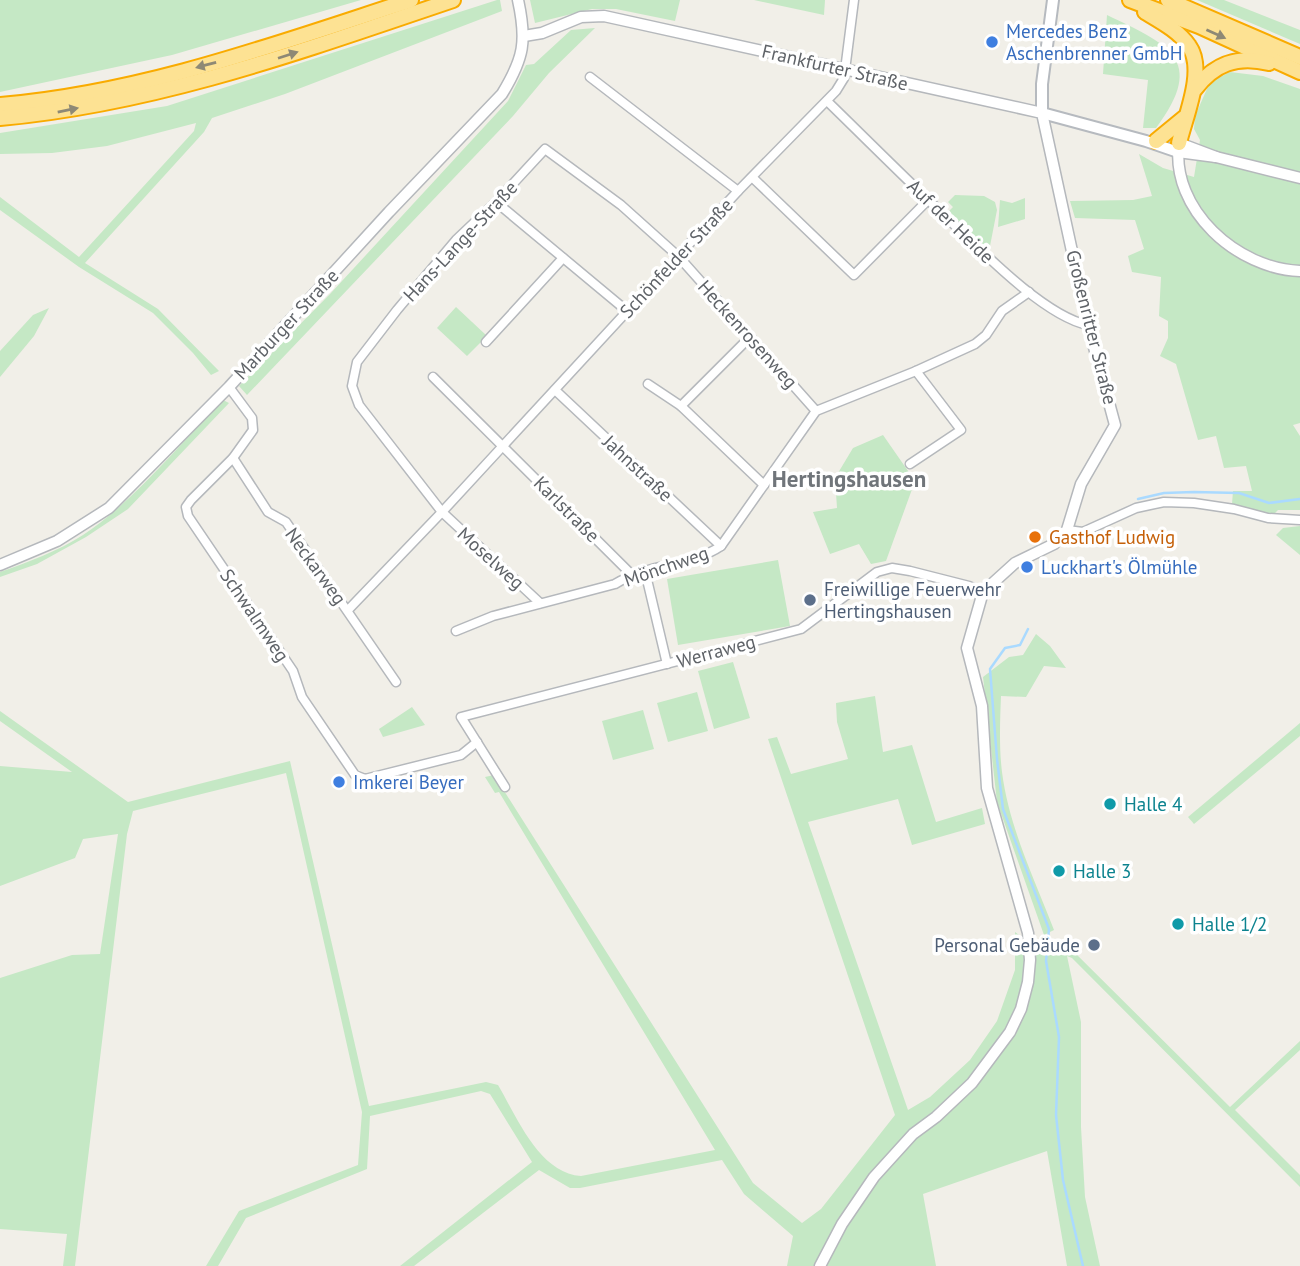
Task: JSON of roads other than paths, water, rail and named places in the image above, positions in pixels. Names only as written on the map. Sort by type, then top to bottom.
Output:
[{"type":"highway","points":[[0,105],[41,102],[136,85],[236,57],[411,0]]},
{"type":"highway","points":[[0,118],[50,114],[142,96],[242,70],[453,0]]},
{"type":"highway","points":[[1128,0],[1297,66]]},
{"type":"highway","points":[[1128,0],[1190,46],[1196,66],[1194,90],[1178,148]]},
{"type":"highway","points":[[1168,0],[1297,66]]},
{"type":"highway","points":[[1194,90],[1209,72],[1229,62],[1263,61],[1297,66]]},
{"type":"highway","points":[[1151,141],[1185,117]]},
{"type":"main road","points":[[1042,113],[1042,84],[1053,0]]},
{"type":"main road","name":"Frankfurter Straße","points":[[1042,113],[1178,148]]},
{"type":"street","points":[[518,0],[524,36]]},
{"type":"street","points":[[845,70],[854,0]]},
{"type":"street","name":"Frankfurter Straße","points":[[524,36],[542,33],[582,17],[604,16],[1042,113]]},
{"type":"street","name":"Marburger Straße","points":[[0,565],[57,541],[109,508],[229,387],[389,212],[502,94],[520,61],[524,36]]},
{"type":"street","name":"Schönfelder Straße","points":[[348,610],[738,191],[827,102],[844,78],[845,70]]},
{"type":"street","points":[[590,77],[738,191]]},
{"type":"street","name":"Auf der Heide","points":[[827,102],[986,256],[1029,292],[1065,317],[1088,325]]},
{"type":"street","name":"Großenritter Straße","points":[[1042,113],[1088,325],[1115,425],[1081,484],[1067,530]]},
{"type":"street","points":[[1300,178],[1178,148],[1181,174],[1190,198],[1206,223],[1221,239],[1239,253],[1259,262],[1300,271]]},
{"type":"street","name":"Hans-Lange-Straße","points":[[442,512],[359,405],[352,386],[357,362],[456,240],[545,149],[621,205],[679,257]]},
{"type":"street","points":[[753,178],[854,275],[928,200]]},
{"type":"street","points":[[496,202],[627,311]]},
{"type":"street","name":"Heckenrosenweg","points":[[679,257],[816,411]]},
{"type":"street","points":[[486,342],[564,258]]},
{"type":"street","points":[[816,411],[975,344],[986,334],[1002,311],[1029,292]]},
{"type":"street","points":[[681,406],[750,337]]},
{"type":"street","points":[[910,464],[961,430],[916,371]]},
{"type":"street","points":[[433,377],[504,445]]},
{"type":"street","points":[[648,384],[681,406],[764,485]]},
{"type":"street","points":[[229,387],[253,418],[253,430],[233,458]]},
{"type":"street","name":"Jahnstraße","points":[[555,390],[721,546]]},
{"type":"street","name":"Mönchweg","points":[[456,631],[493,616],[615,584],[631,574],[655,566],[709,554],[721,546],[816,411]]},
{"type":"street","name":"Karlstraße","points":[[504,445],[631,574]]},
{"type":"street","name":"Neckarweg","points":[[233,458],[268,512],[286,523],[396,682]]},
{"type":"street","name":"Schwalmweg","points":[[233,458],[191,500],[186,507],[188,516],[293,671],[302,697],[355,775],[360,779],[461,755],[477,742]]},
{"type":"street","points":[[820,1266],[842,1224],[874,1177],[913,1134],[936,1117],[972,1083],[1010,1032],[1021,1009],[1028,982],[1028,933],[987,788],[982,706],[967,648],[983,592],[1015,563],[1054,544],[1067,530],[1083,532],[1136,508],[1164,502],[1194,503],[1268,518],[1300,520]]},
{"type":"street","name":"Moselweg","points":[[442,512],[540,603]]},
{"type":"street","name":"Werraweg","points":[[505,787],[461,717],[801,629],[871,576],[892,568],[969,586],[983,592]]},
{"type":"street","points":[[645,571],[667,664]]},
{"type":"waterway","points":[[1138,499],[1164,493],[1194,492],[1239,493],[1269,503],[1300,499]]},
{"type":"waterway","points":[[1028,629],[1020,645],[1005,648],[990,669],[997,759],[1003,809],[1049,929],[1046,961],[1059,1037],[1056,1115],[1063,1180],[1083,1266]]},
{"type":"place","name":"Mercedes Benz Aschenbrenner GmbH","points":[[992,42]]},
{"type":"place","name":"Gasthof Ludwig","points":[[1035,537]]},
{"type":"place","name":"Luckhart's Ölmühle","points":[[1027,567]]},
{"type":"place","name":"Freiwillige Feuerwehr Hertingshausen","points":[[810,600]]},
{"type":"place","name":"Imkerei Beyer","points":[[339,782]]},
{"type":"place","name":"Halle 4","points":[[1110,804]]},
{"type":"place","name":"Halle 3","points":[[1059,871]]},
{"type":"place","name":"Halle 1/2","points":[[1178,924]]},
{"type":"place","name":"Personal Gebäude","points":[[1094,945]]},
{"type":"district","name":"Hertingshausen","points":[[849,478]]}]
